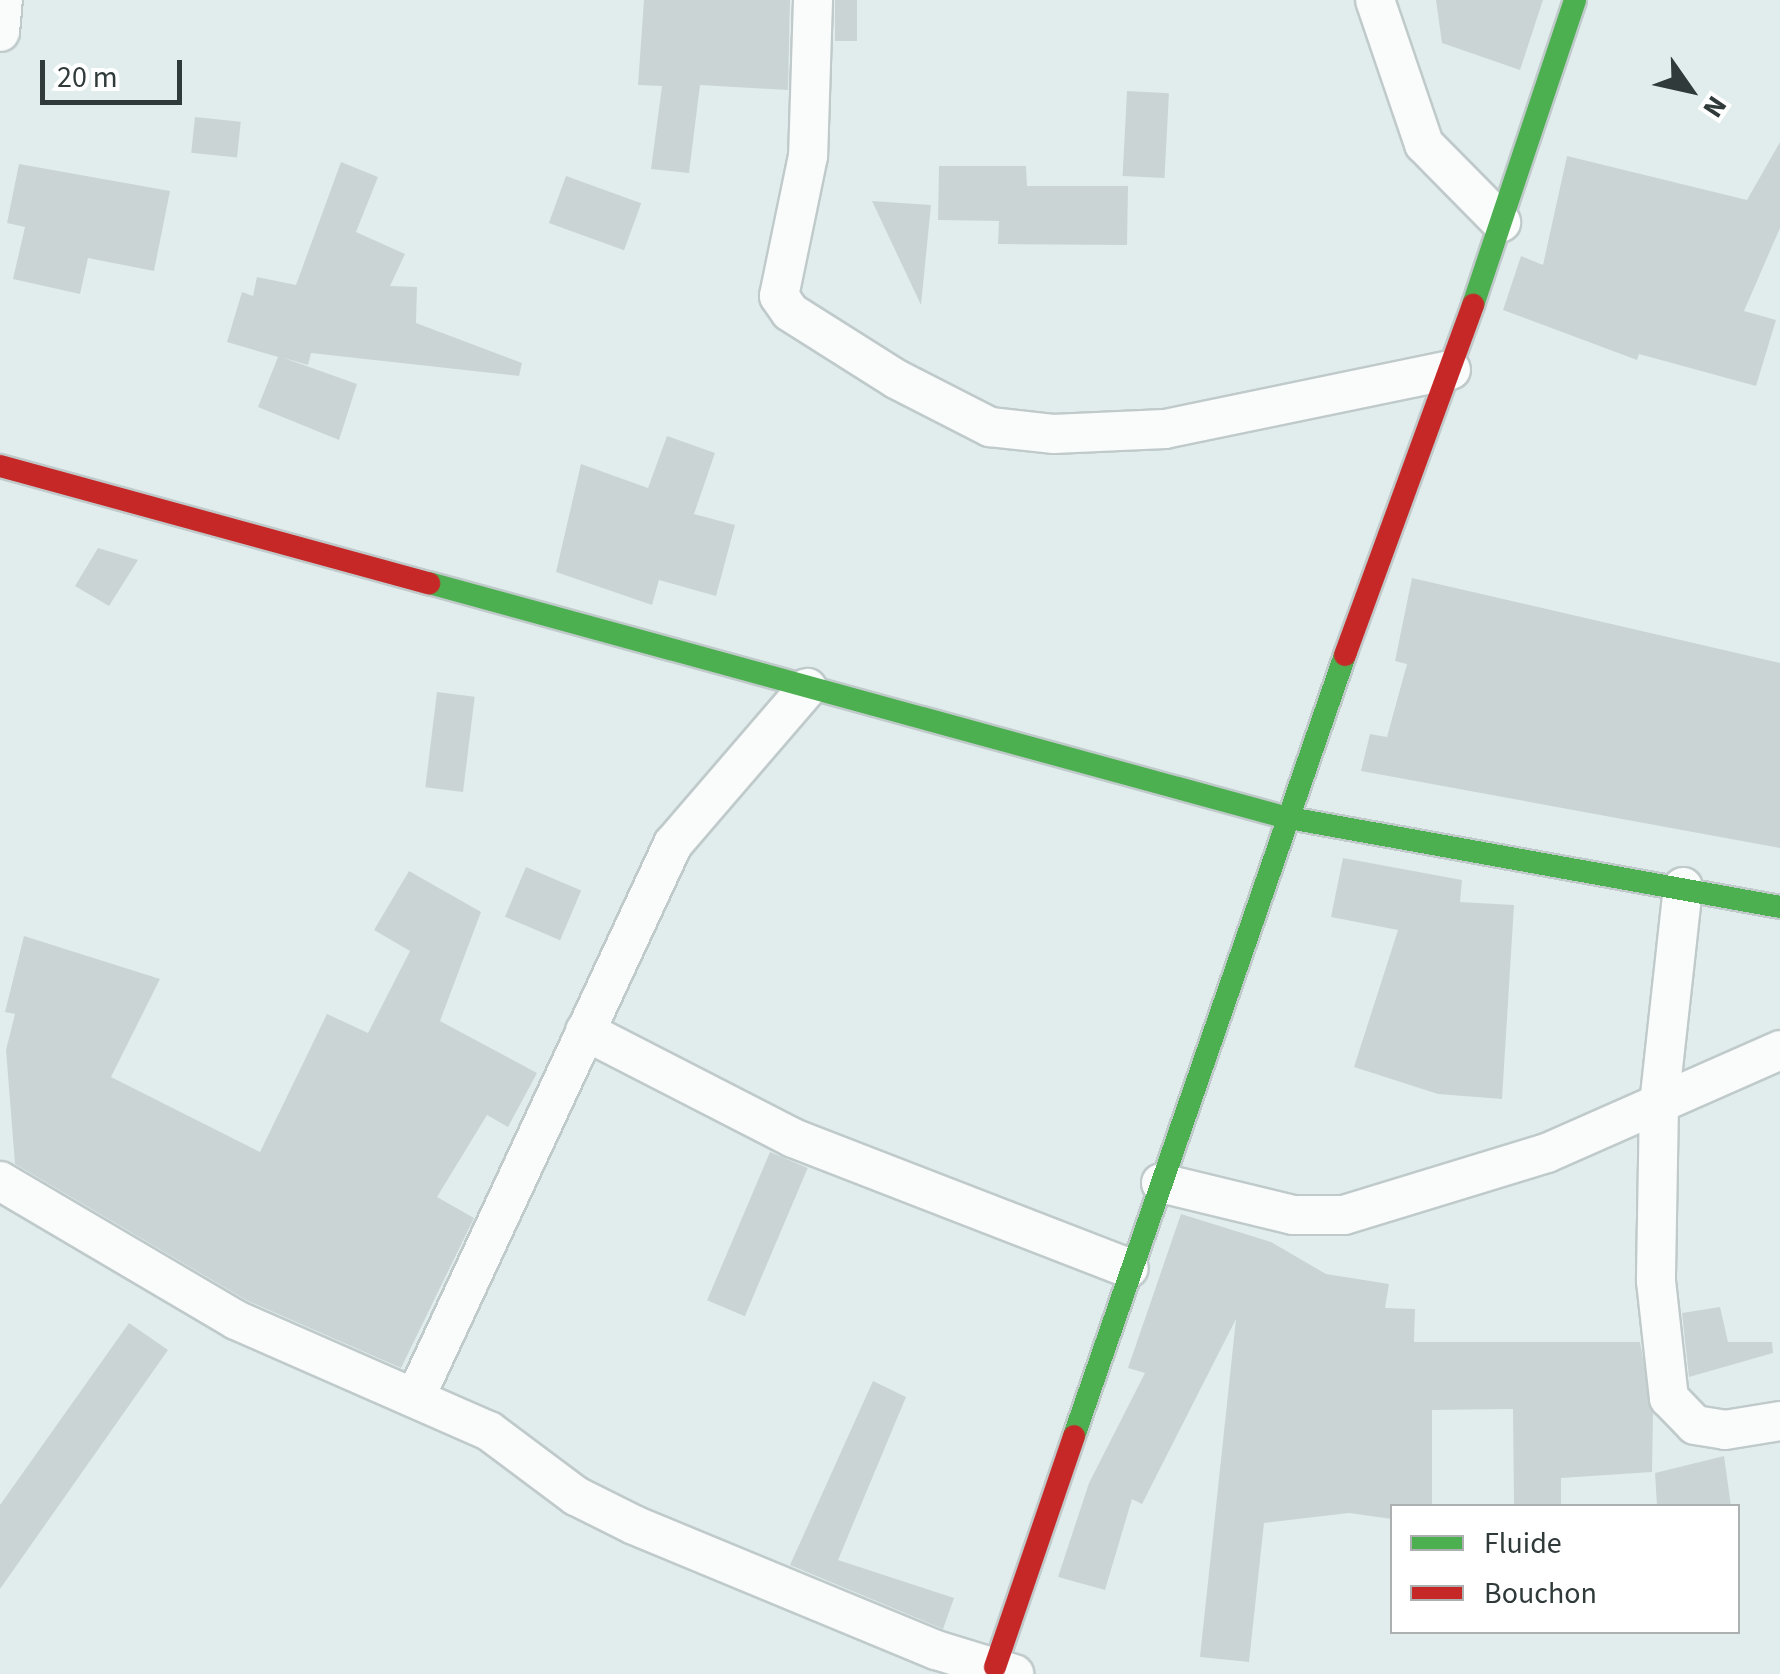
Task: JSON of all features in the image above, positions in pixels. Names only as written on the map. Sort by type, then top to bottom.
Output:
[{"type":"street","points":[[0,32],[2,0]]},
{"type":"street","points":[[813,0],[808,156],[779,296],[790,312],[896,380],[990,427],[1053,434],[1165,429],[1451,370]]},
{"type":"street","points":[[1375,0],[1424,144],[1502,222]]},
{"type":"street","points":[[0,1182],[236,1320],[490,1431],[576,1496],[620,1518],[927,1662],[1004,1671],[1129,1268],[1284,817],[1451,370],[1574,0]]},
{"type":"street","points":[[0,466],[1284,817],[1780,907]]},
{"type":"street","points":[[415,1398],[673,844],[807,688]]},
{"type":"street","points":[[1683,887],[1659,1103],[1656,1280],[1668,1398],[1695,1425],[1725,1430],[1780,1421]]},
{"type":"street","points":[[586,1032],[793,1138],[1129,1268]]},
{"type":"street","points":[[1161,1183],[1293,1215],[1344,1215],[1548,1153],[1780,1050]]},
{"type":"building","points":[[644,0],[790,0],[788,90],[700,85],[689,173],[651,169],[662,86],[638,85]]},
{"type":"building","points":[[835,0],[857,0],[857,41],[835,41]]},
{"type":"building","points":[[1436,0],[1543,0],[1520,70],[1442,43]]},
{"type":"building","points":[[1127,91],[1169,93],[1164,178],[1123,176]]},
{"type":"building","points":[[195,117],[241,122],[237,158],[191,153]]},
{"type":"building","points":[[1780,142],[1780,228],[1744,311],[1776,320],[1756,386],[1639,354],[1637,360],[1503,310],[1521,256],[1543,265],[1567,156],[1747,200]]},
{"type":"building","points":[[341,162],[378,177],[356,232],[405,254],[390,286],[417,287],[416,323],[522,363],[519,376],[311,353],[308,365],[281,357],[357,384],[339,440],[258,407],[278,357],[227,342],[242,292],[253,296],[257,277],[296,285]]},
{"type":"building","points":[[19,164],[170,191],[154,271],[88,258],[80,294],[13,279],[25,227],[7,223]]},
{"type":"building","points":[[939,166],[1026,166],[1027,186],[1128,186],[1127,245],[998,244],[999,221],[938,220]]},
{"type":"building","points":[[566,176],[641,203],[624,250],[549,223]]},
{"type":"building","points":[[872,201],[931,205],[921,305]]},
{"type":"building","points":[[667,436],[715,453],[694,514],[735,525],[716,596],[659,580],[652,605],[556,572],[581,464],[648,488]]},
{"type":"building","points":[[98,548],[138,560],[109,606],[75,586]]},
{"type":"building","points":[[1412,578],[1780,663],[1780,848],[1361,771],[1370,734],[1387,737],[1407,664],[1395,661]]},
{"type":"building","points":[[437,692],[475,697],[463,792],[425,787]]},
{"type":"building","points":[[1343,858],[1462,880],[1460,902],[1514,905],[1502,1099],[1438,1094],[1354,1067],[1398,930],[1331,917]]},
{"type":"building","points":[[526,867],[581,890],[560,940],[505,917]]},
{"type":"building","points":[[409,871],[481,912],[440,1021],[537,1073],[508,1127],[487,1115],[437,1197],[474,1218],[401,1368],[246,1300],[15,1164],[6,1050],[15,1014],[5,1012],[24,936],[160,979],[111,1077],[260,1152],[327,1014],[368,1033],[410,951],[374,930]]},
{"type":"building","points":[[770,1152],[808,1168],[745,1316],[707,1300]]},
{"type":"building","points":[[1181,1214],[1271,1242],[1326,1274],[1389,1284],[1385,1308],[1415,1309],[1414,1342],[1640,1342],[1653,1414],[1652,1472],[1561,1478],[1561,1504],[1514,1504],[1513,1409],[1432,1410],[1432,1504],[1390,1504],[1390,1519],[1349,1513],[1264,1523],[1249,1662],[1200,1657],[1236,1319],[1142,1504],[1132,1499],[1105,1590],[1058,1577],[1089,1483],[1145,1373],[1128,1368]]},
{"type":"building","points":[[1720,1307],[1728,1342],[1772,1342],[1773,1353],[1689,1377],[1682,1313]]},
{"type":"building","points":[[129,1323],[168,1350],[0,1589],[0,1505]]},
{"type":"building","points":[[873,1381],[906,1397],[838,1560],[954,1598],[943,1629],[790,1565]]},
{"type":"building","points":[[1724,1456],[1731,1504],[1657,1504],[1655,1473]]},
{"type":"traffic: fast","points":[[1473,305],[1575,0]]},
{"type":"traffic: fast","points":[[429,583],[1284,817],[1780,907]]},
{"type":"traffic: fast","points":[[1074,1436],[1345,655]]},
{"type":"traffic: jam","points":[[1345,655],[1473,305]]},
{"type":"traffic: jam","points":[[0,466],[429,583]]},
{"type":"traffic: jam","points":[[995,1667],[1074,1436]]}]
